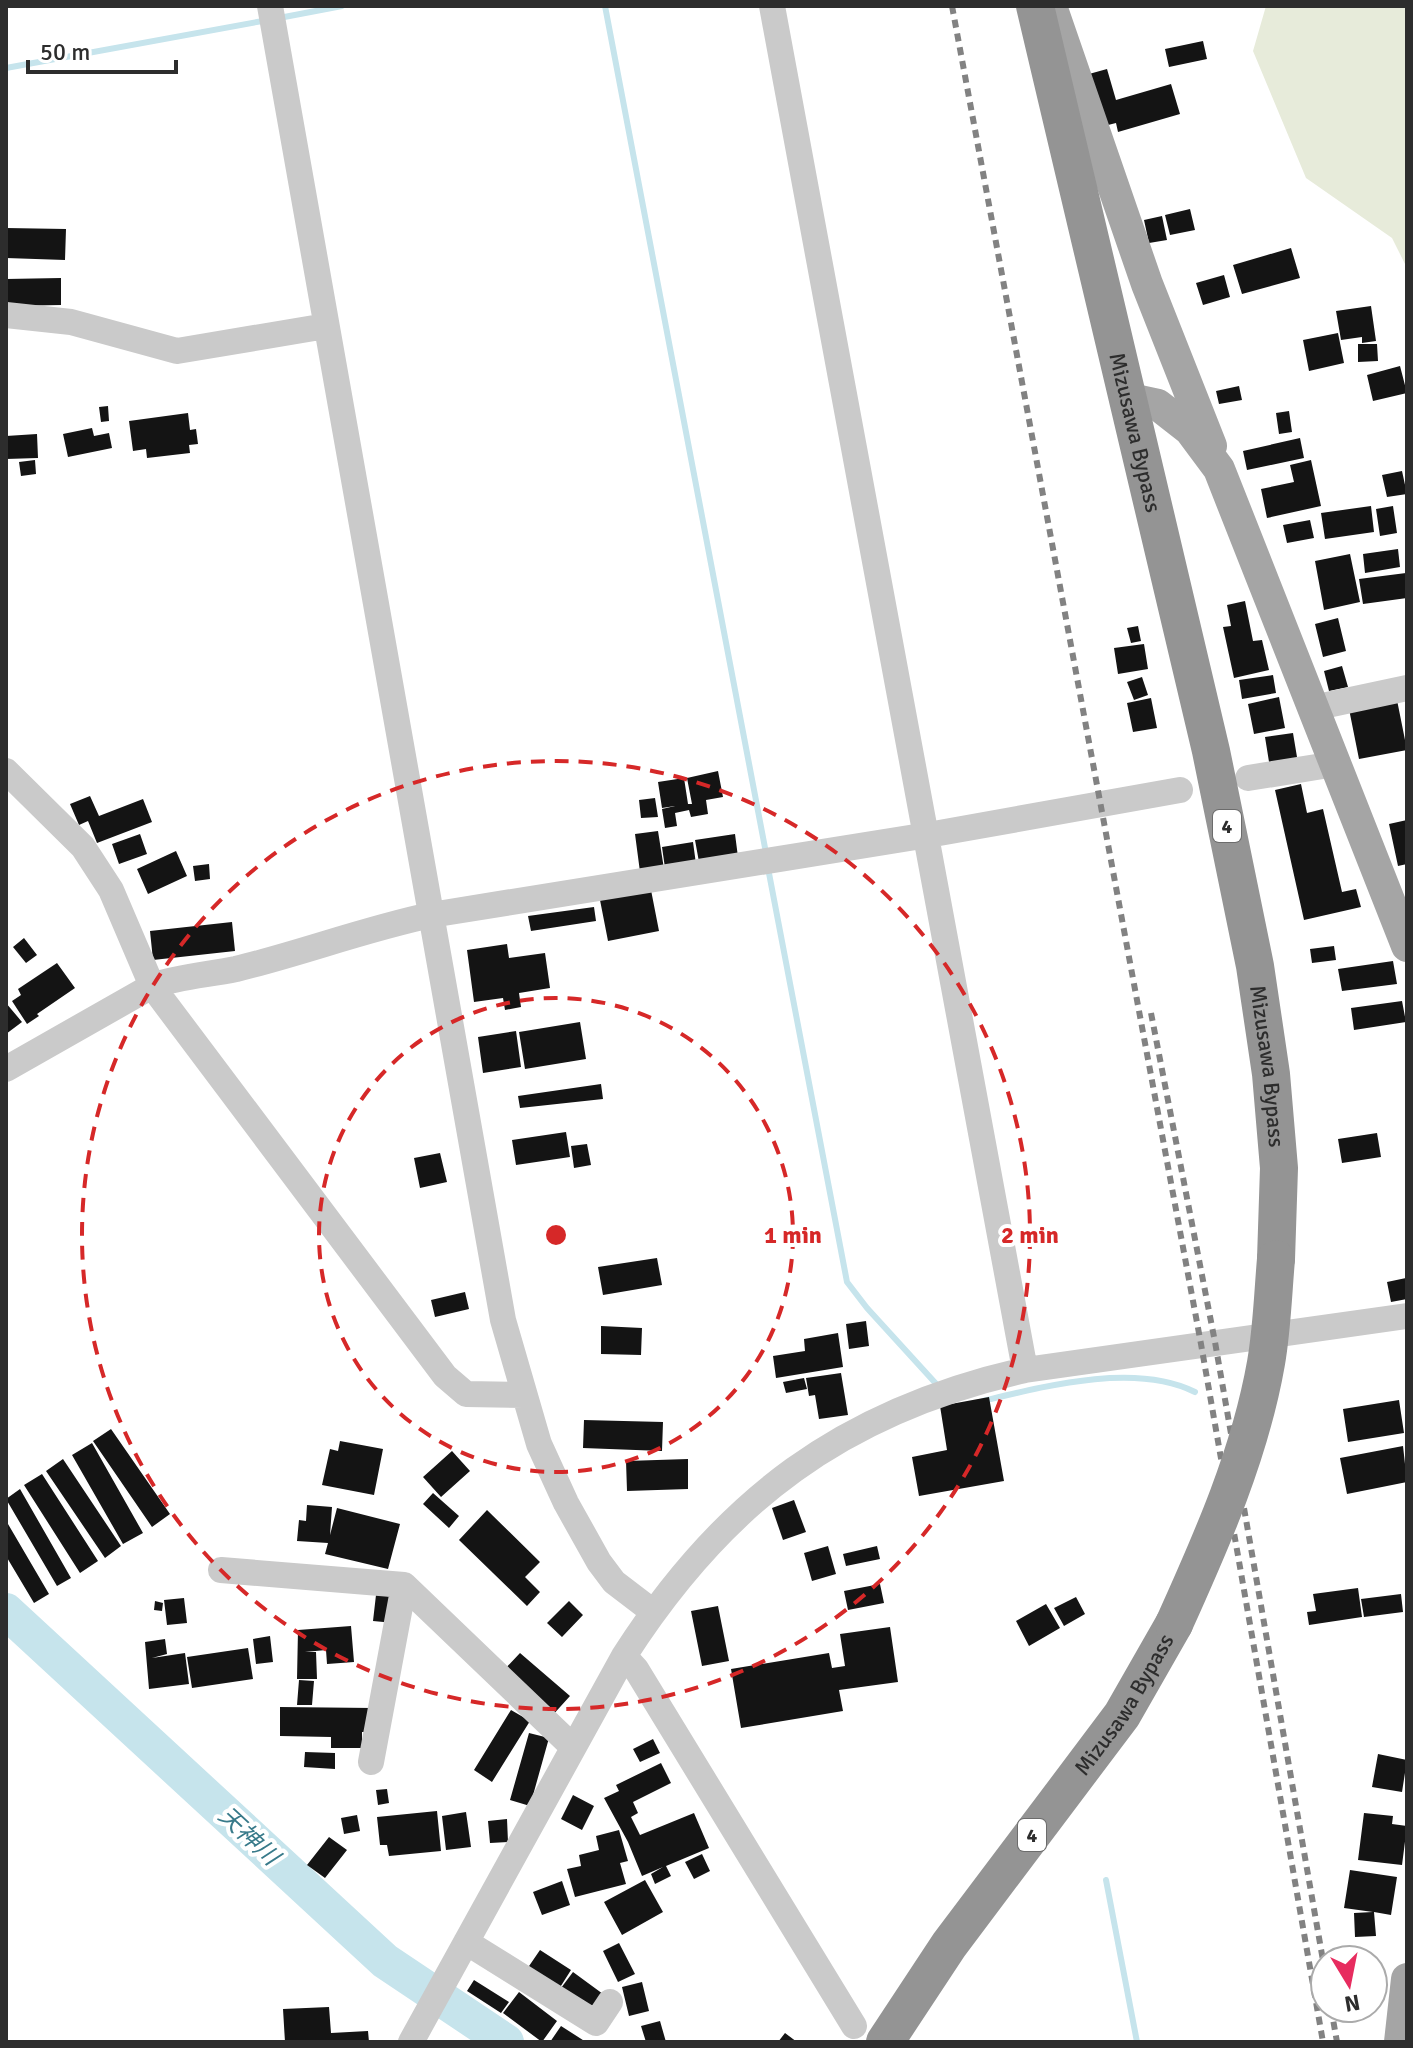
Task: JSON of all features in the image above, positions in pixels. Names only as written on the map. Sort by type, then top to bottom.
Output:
[{"type":"highway","name":"Mizusawa Bypass","points":[[869,2034],[949,1945],[1122,1715],[1174,1624],[1215,1534],[1245,1447],[1266,1362],[1276,1259],[1279,1168],[1271,1074],[1255,966],[1211,751],[1035,6]]},
{"type":"main road","points":[[1051,6],[1147,284],[1407,946]]},
{"type":"main road","points":[[1130,399],[1158,405],[1190,430],[1219,469]]},
{"type":"main road","points":[[1400,2042],[1407,1979]]},
{"type":"street","points":[[270,6],[503,1320],[539,1444],[566,1503],[599,1562],[614,1582],[652,1611]]},
{"type":"street","points":[[772,6],[1025,1370]]},
{"type":"street","points":[[6,315],[71,322],[177,351],[326,326]]},
{"type":"street","points":[[1313,708],[1407,688]]},
{"type":"street","points":[[1248,778],[1335,764]]},
{"type":"street","points":[[6,771],[83,847],[111,890],[152,986],[445,1376],[466,1394],[523,1395]]},
{"type":"street","points":[[6,1069],[152,986],[170,979],[234,969],[387,924],[1180,790]]},
{"type":"street","points":[[411,2042],[573,1747],[652,1611],[714,1537],[745,1507],[811,1458],[882,1417],[977,1381],[1025,1370],[1407,1316]]},
{"type":"street","points":[[221,1570],[404,1585],[573,1747]]},
{"type":"street","points":[[371,1762],[404,1585]]},
{"type":"street","points":[[624,1656],[636,1669],[869,2034]]},
{"type":"street","points":[[466,1942],[596,2023],[610,2002]]},
{"type":"green space","points":[[1266,6],[1407,6],[1407,268],[1392,238],[1306,178],[1253,51]]},
{"type":"building","points":[[1203,41],[1207,59],[1169,67],[1165,49]]},
{"type":"building","points":[[1107,69],[1116,100],[1171,84],[1180,114],[1118,132],[1116,123],[1104,126],[1089,74]]},
{"type":"building","points":[[1190,209],[1195,230],[1170,235],[1165,215]]},
{"type":"building","points":[[1162,216],[1167,240],[1149,243],[1144,220]]},
{"type":"building","points":[[6,228],[66,229],[65,260],[6,258]]},
{"type":"building","points":[[1291,248],[1300,278],[1242,294],[1233,265]]},
{"type":"building","points":[[1224,275],[1230,297],[1203,305],[1196,283]]},
{"type":"building","points":[[61,278],[61,305],[6,306],[6,279]]},
{"type":"building","points":[[1371,306],[1376,341],[1362,343],[1362,337],[1341,340],[1336,311]]},
{"type":"building","points":[[1338,333],[1344,363],[1309,371],[1303,340]]},
{"type":"building","points":[[1358,344],[1377,344],[1378,361],[1358,362]]},
{"type":"building","points":[[1400,366],[1407,393],[1373,401],[1367,375]]},
{"type":"building","points":[[1239,386],[1242,400],[1219,404],[1216,391]]},
{"type":"building","points":[[108,406],[109,421],[101,422],[99,407]]},
{"type":"building","points":[[1289,411],[1292,432],[1279,434],[1276,413]]},
{"type":"building","points":[[188,413],[190,430],[196,429],[198,444],[189,445],[190,453],[147,458],[146,449],[133,451],[129,421]]},
{"type":"building","points":[[92,428],[94,436],[109,433],[112,448],[68,457],[63,434]]},
{"type":"building","points":[[37,434],[38,458],[6,459],[6,436]]},
{"type":"building","points":[[1300,438],[1304,458],[1247,470],[1243,451]]},
{"type":"building","points":[[35,460],[36,474],[21,476],[19,462]]},
{"type":"building","points":[[1311,460],[1321,506],[1267,518],[1261,489],[1294,482],[1290,465]]},
{"type":"building","points":[[1402,471],[1407,494],[1387,497],[1382,475]]},
{"type":"building","points":[[1371,506],[1374,532],[1325,539],[1321,513]]},
{"type":"building","points":[[1393,506],[1397,533],[1380,536],[1376,509]]},
{"type":"building","points":[[1310,520],[1314,538],[1287,543],[1283,525]]},
{"type":"building","points":[[1398,549],[1400,567],[1365,573],[1363,554]]},
{"type":"building","points":[[1350,554],[1360,602],[1324,610],[1315,561]]},
{"type":"building","points":[[1406,573],[1407,598],[1363,604],[1359,579]]},
{"type":"building","points":[[1245,601],[1253,641],[1262,640],[1269,670],[1234,678],[1223,627],[1231,626],[1227,605]]},
{"type":"building","points":[[1338,618],[1346,651],[1323,657],[1315,624]]},
{"type":"building","points":[[1138,626],[1141,641],[1131,643],[1127,628]]},
{"type":"building","points":[[1144,644],[1148,669],[1118,674],[1114,648]]},
{"type":"building","points":[[1342,666],[1348,687],[1329,691],[1324,671]]},
{"type":"building","points":[[1273,675],[1276,693],[1242,699],[1239,680]]},
{"type":"building","points":[[1142,677],[1148,695],[1134,700],[1127,682]]},
{"type":"building","points":[[1279,697],[1285,728],[1254,734],[1248,704]]},
{"type":"building","points":[[1151,698],[1157,728],[1133,732],[1127,703]]},
{"type":"building","points":[[1397,700],[1407,750],[1359,759],[1349,709]]},
{"type":"building","points":[[1293,733],[1298,763],[1270,768],[1265,737]]},
{"type":"building","points":[[718,771],[723,797],[706,800],[708,814],[691,817],[689,810],[675,813],[677,826],[665,828],[662,809],[675,806],[662,808],[658,782],[684,778],[688,804],[692,804],[687,778]]},
{"type":"building","points":[[1301,784],[1307,813],[1323,809],[1342,892],[1356,889],[1361,907],[1304,920],[1275,790]]},
{"type":"building","points":[[90,796],[99,816],[143,799],[152,822],[97,843],[88,821],[79,825],[70,804]]},
{"type":"building","points":[[655,798],[658,817],[641,818],[639,800]]},
{"type":"building","points":[[1407,820],[1407,864],[1398,866],[1389,824]]},
{"type":"building","points":[[658,831],[664,869],[640,872],[635,834]]},
{"type":"building","points":[[140,834],[147,854],[119,864],[112,844]]},
{"type":"building","points":[[735,834],[738,857],[699,862],[695,840]]},
{"type":"building","points":[[693,842],[696,864],[665,868],[662,847]]},
{"type":"building","points":[[176,851],[187,876],[148,894],[137,869]]},
{"type":"building","points":[[209,864],[210,879],[195,881],[193,866]]},
{"type":"building","points":[[651,890],[659,931],[608,941],[600,900]]},
{"type":"building","points":[[594,907],[596,921],[531,931],[528,916]]},
{"type":"building","points":[[232,922],[235,951],[153,960],[150,931]]},
{"type":"building","points":[[24,938],[37,955],[26,963],[13,947]]},
{"type":"building","points":[[507,944],[509,958],[545,953],[550,988],[519,993],[521,1007],[505,1010],[503,998],[474,1002],[467,950]]},
{"type":"building","points":[[1334,946],[1336,960],[1312,963],[1310,949]]},
{"type":"building","points":[[1393,961],[1397,984],[1342,991],[1338,969]]},
{"type":"building","points":[[57,963],[75,988],[27,1024],[12,1001],[21,995],[18,989]]},
{"type":"building","points":[[1402,1001],[1406,1022],[1354,1030],[1351,1008]]},
{"type":"building","points":[[6,1003],[22,1022],[6,1034]]},
{"type":"building","points":[[580,1022],[586,1059],[525,1069],[519,1032]]},
{"type":"building","points":[[516,1031],[521,1067],[483,1073],[478,1037]]},
{"type":"building","points":[[601,1084],[603,1099],[520,1108],[518,1096]]},
{"type":"building","points":[[566,1132],[570,1157],[516,1165],[512,1140]]},
{"type":"building","points":[[1377,1133],[1381,1157],[1342,1163],[1338,1139]]},
{"type":"building","points":[[587,1144],[591,1165],[574,1168],[571,1146]]},
{"type":"building","points":[[440,1153],[447,1182],[420,1188],[414,1158]]},
{"type":"building","points":[[657,1258],[662,1285],[603,1295],[598,1267]]},
{"type":"building","points":[[1406,1278],[1407,1299],[1391,1302],[1387,1282]]},
{"type":"building","points":[[465,1292],[469,1309],[435,1317],[431,1300]]},
{"type":"building","points":[[866,1321],[869,1346],[849,1349],[846,1324]]},
{"type":"building","points":[[601,1326],[642,1328],[641,1355],[601,1354]]},
{"type":"building","points":[[838,1333],[843,1367],[776,1378],[773,1356],[805,1351],[804,1339]]},
{"type":"building","points":[[841,1373],[848,1415],[819,1419],[815,1395],[809,1396],[806,1378]]},
{"type":"building","points":[[804,1378],[807,1389],[786,1393],[783,1382]]},
{"type":"building","points":[[989,1397],[1004,1481],[919,1496],[912,1457],[947,1450],[940,1406]]},
{"type":"building","points":[[1399,1400],[1404,1433],[1348,1442],[1343,1409]]},
{"type":"building","points":[[584,1420],[663,1422],[662,1451],[583,1448]]},
{"type":"building","points":[[111,1429],[170,1514],[152,1527],[93,1441]]},
{"type":"building","points":[[340,1441],[383,1449],[374,1495],[322,1485],[330,1449],[338,1451]]},
{"type":"building","points":[[92,1443],[143,1533],[123,1544],[72,1455]]},
{"type":"building","points":[[1403,1446],[1407,1482],[1347,1494],[1340,1458]]},
{"type":"building","points":[[452,1451],[470,1471],[441,1497],[423,1477]]},
{"type":"building","points":[[63,1459],[121,1546],[105,1558],[46,1471]]},
{"type":"building","points":[[688,1459],[688,1489],[627,1491],[626,1461]]},
{"type":"building","points":[[42,1474],[98,1561],[80,1573],[24,1485]]},
{"type":"building","points":[[20,1489],[71,1578],[57,1586],[6,1499]]},
{"type":"building","points":[[433,1493],[459,1516],[449,1528],[423,1504]]},
{"type":"building","points":[[794,1500],[806,1532],[783,1540],[772,1508]]},
{"type":"building","points":[[307,1505],[332,1507],[330,1535],[337,1508],[400,1524],[388,1569],[325,1554],[328,1543],[297,1541],[299,1520],[306,1521]]},
{"type":"building","points":[[487,1510],[540,1562],[525,1577],[540,1592],[527,1606],[459,1540]]},
{"type":"building","points":[[8,1524],[49,1594],[34,1603],[6,1556]]},
{"type":"building","points":[[828,1546],[836,1574],[812,1581],[804,1553]]},
{"type":"building","points":[[877,1546],[880,1559],[846,1566],[843,1554]]},
{"type":"building","points":[[880,1584],[884,1603],[848,1610],[844,1591]]},
{"type":"building","points":[[1358,1588],[1362,1617],[1309,1625],[1307,1612],[1316,1611],[1313,1594]]},
{"type":"building","points":[[1401,1594],[1403,1612],[1364,1617],[1361,1599]]},
{"type":"building","points":[[376,1595],[397,1597],[394,1623],[373,1621]]},
{"type":"building","points":[[1076,1597],[1085,1614],[1064,1626],[1054,1608]]},
{"type":"building","points":[[184,1598],[187,1623],[167,1625],[164,1600]]},
{"type":"building","points":[[155,1601],[163,1603],[162,1611],[154,1610]]},
{"type":"building","points":[[569,1601],[583,1615],[562,1637],[547,1623]]},
{"type":"building","points":[[1046,1604],[1060,1628],[1029,1646],[1016,1621]]},
{"type":"building","points":[[718,1606],[729,1661],[702,1666],[691,1611]]},
{"type":"building","points":[[351,1626],[354,1662],[327,1664],[326,1650],[305,1652],[316,1652],[317,1679],[297,1679],[298,1630]]},
{"type":"building","points":[[890,1627],[898,1682],[839,1690],[843,1711],[741,1728],[731,1669],[829,1653],[832,1668],[845,1666],[840,1634]]},
{"type":"building","points":[[270,1636],[273,1662],[256,1664],[253,1639]]},
{"type":"building","points":[[165,1639],[167,1654],[152,1658],[185,1653],[189,1684],[149,1689],[145,1642]]},
{"type":"building","points":[[248,1648],[253,1679],[192,1688],[187,1657]]},
{"type":"building","points":[[520,1653],[570,1696],[551,1717],[501,1673]]},
{"type":"building","points":[[299,1680],[314,1681],[312,1705],[297,1705]]},
{"type":"building","points":[[280,1707],[373,1708],[373,1732],[362,1732],[362,1748],[331,1748],[331,1737],[280,1736]]},
{"type":"building","points":[[511,1710],[530,1721],[492,1782],[474,1770]]},
{"type":"building","points":[[529,1733],[549,1738],[530,1806],[510,1800]]},
{"type":"building","points":[[653,1739],[660,1753],[640,1762],[633,1749]]},
{"type":"building","points":[[305,1752],[335,1753],[335,1769],[304,1767]]},
{"type":"building","points":[[1378,1754],[1407,1760],[1402,1792],[1372,1787]]},
{"type":"building","points":[[661,1763],[671,1783],[633,1802],[638,1813],[631,1817],[640,1835],[694,1813],[709,1848],[666,1866],[671,1876],[655,1884],[651,1874],[663,1867],[642,1876],[604,1798],[619,1791],[616,1785]]},
{"type":"building","points":[[387,1789],[389,1803],[378,1805],[376,1790]]},
{"type":"building","points":[[573,1795],[594,1806],[582,1830],[561,1819]]},
{"type":"building","points":[[437,1811],[441,1851],[389,1856],[387,1845],[380,1845],[377,1817]]},
{"type":"building","points":[[466,1812],[471,1847],[446,1850],[442,1816]]},
{"type":"building","points":[[1364,1813],[1393,1816],[1392,1824],[1407,1826],[1402,1865],[1358,1860]]},
{"type":"building","points":[[357,1815],[360,1831],[344,1834],[341,1818]]},
{"type":"building","points":[[507,1819],[508,1842],[490,1843],[488,1821]]},
{"type":"building","points":[[619,1830],[628,1861],[620,1863],[626,1884],[575,1897],[567,1869],[581,1866],[579,1855],[599,1850],[596,1836]]},
{"type":"building","points":[[329,1837],[347,1850],[325,1878],[307,1865]]},
{"type":"building","points":[[702,1854],[710,1871],[694,1879],[685,1862]]},
{"type":"building","points":[[1350,1870],[1397,1877],[1391,1915],[1374,1912],[1376,1936],[1355,1937],[1354,1913],[1373,1912],[1344,1908]]},
{"type":"building","points":[[645,1880],[663,1912],[622,1935],[604,1902]]},
{"type":"building","points":[[562,1881],[570,1905],[542,1915],[533,1892]]},
{"type":"building","points":[[619,1943],[635,1974],[618,1982],[603,1951]]},
{"type":"building","points":[[540,1950],[571,1970],[559,1989],[527,1969]]},
{"type":"building","points":[[573,1972],[603,1994],[587,2014],[558,1992]]},
{"type":"building","points":[[474,1980],[509,2002],[501,2013],[467,1991]]},
{"type":"building","points":[[642,1982],[649,2011],[629,2016],[622,1987]]},
{"type":"building","points":[[519,1992],[557,2021],[542,2042],[503,2013]]},
{"type":"building","points":[[329,2007],[331,2033],[368,2031],[369,2042],[285,2042],[283,2009]]},
{"type":"building","points":[[660,2021],[666,2042],[646,2042],[641,2026]]},
{"type":"building","points":[[561,2026],[586,2042],[550,2042]]},
{"type":"building","points":[[785,2033],[797,2042],[778,2042]]},
{"type":"waterway","points":[[279,18],[342,6]]},
{"type":"waterway","points":[[605,6],[766,853]]},
{"type":"waterway","points":[[6,68],[268,20]]},
{"type":"waterway","points":[[768,868],[847,1282],[939,1387]]},
{"type":"waterway","points":[[983,1401],[1062,1384],[1118,1378],[1171,1383],[1195,1392]]},
{"type":"waterway","name":"天神川","points":[[6,1611],[385,1961],[506,2042]]},
{"type":"waterway","points":[[1106,1880],[1137,2042]]},
{"type":"railway","points":[[952,6],[1201,1344],[1323,2042]]},
{"type":"railway","points":[[1151,1013],[1215,1342],[1320,1944]]},
{"type":"railway","points":[[1334,2024],[1337,2042]]}]
